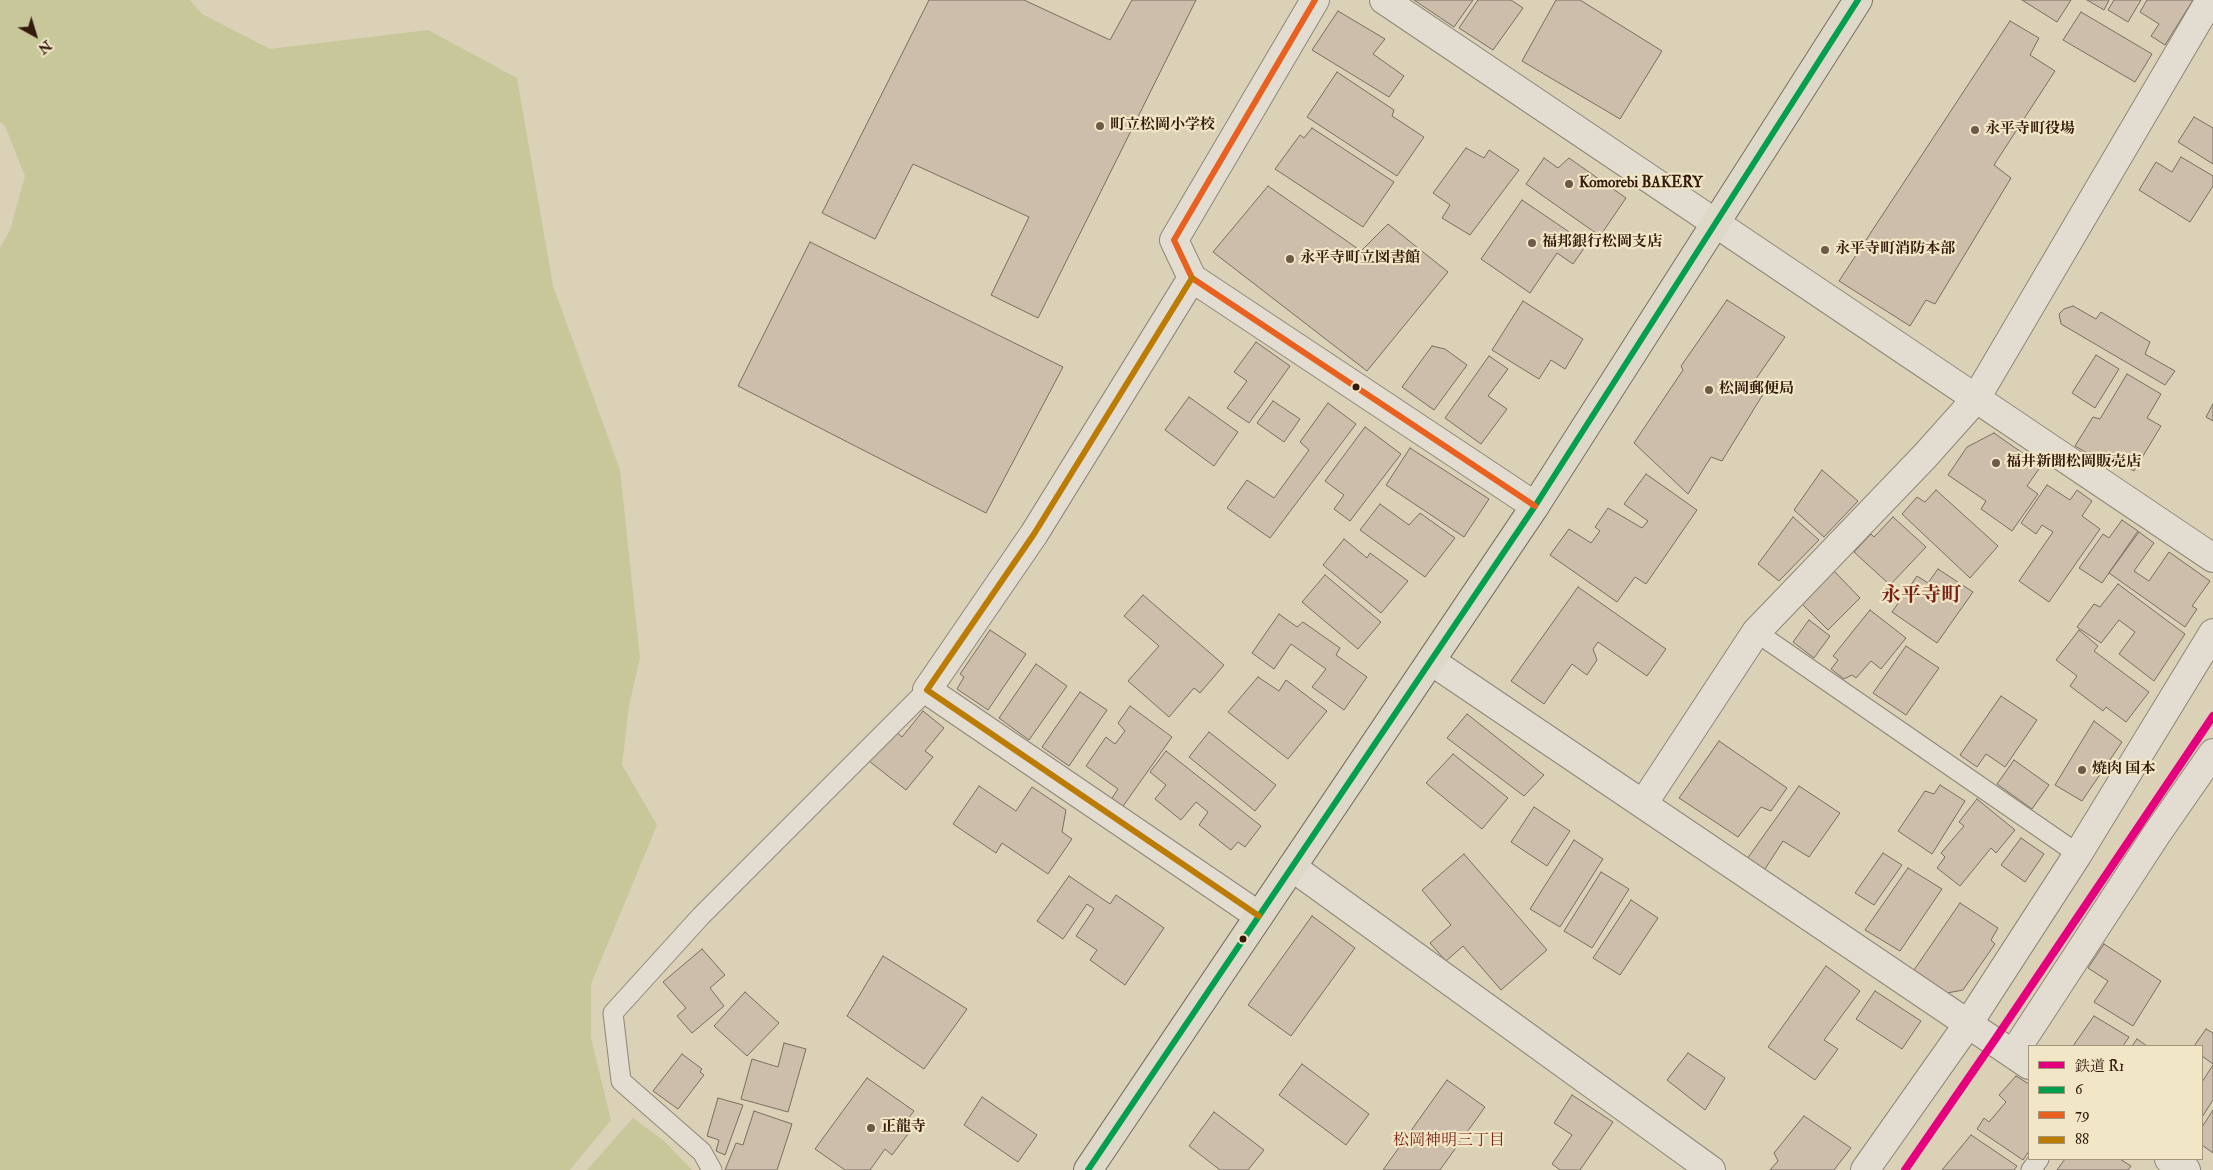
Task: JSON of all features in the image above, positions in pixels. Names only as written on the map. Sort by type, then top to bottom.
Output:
[{"type":"highway","points":[[1088,1170],[1535,506],[1717,224],[1858,0]]},
{"type":"street","points":[[1315,0],[1174,240],[1192,278],[1535,506]]},
{"type":"street","points":[[1384,0],[1975,400],[2213,558]]},
{"type":"street","points":[[1643,804],[1756,632],[1975,400],[2210,0]]},
{"type":"street","points":[[1192,278],[1034,534],[927,690],[1259,916]]},
{"type":"street","points":[[1865,1170],[1968,1024],[2078,854],[2213,633]]},
{"type":"street","points":[[1430,660],[2021,1059],[2028,1047]]},
{"type":"street","points":[[2029,1045],[2156,835],[2213,753]]},
{"type":"street","points":[[1292,867],[1711,1170]]},
{"type":"street","points":[[2171,1160],[2186,1170]]},
{"type":"lane","points":[[1756,632],[2078,854]]},
{"type":"lane","points":[[712,1170],[702,1152],[621,1081],[613,1013],[702,916],[927,690]]},
{"type":"green space","points":[[0,0],[190,0],[202,14],[270,49],[428,30],[517,78],[553,286],[620,470],[640,657],[629,706],[622,765],[657,825],[591,984],[591,1038],[611,1120],[570,1170],[0,1170],[0,248],[10,230],[25,176],[5,126],[0,122]]},
{"type":"green space","points":[[633,1118],[664,1141],[692,1170],[587,1170]]},
{"type":"building","points":[[929,0],[1024,0],[1110,40],[1132,0],[1196,0],[1038,318],[991,295],[1029,217],[913,164],[875,239],[822,213]]},
{"type":"building","points":[[1414,0],[1473,0],[1454,27]]},
{"type":"building","points":[[1478,0],[1511,0],[1523,8],[1493,50],[1459,28]]},
{"type":"building","points":[[1556,0],[1580,0],[1662,51],[1620,119],[1522,61]]},
{"type":"building","points":[[2022,0],[2071,0],[2057,22]]},
{"type":"building","points":[[2087,0],[2109,0],[2104,10]]},
{"type":"building","points":[[2114,0],[2141,0],[2128,22],[2108,10]]},
{"type":"building","points":[[2147,0],[2193,0],[2165,45],[2151,36],[2159,24],[2140,12]]},
{"type":"building","points":[[1338,11],[1385,39],[1373,54],[1404,76],[1389,97],[1312,50]]},
{"type":"building","points":[[2081,12],[2152,54],[2135,82],[2063,40]]},
{"type":"building","points":[[2010,21],[2039,38],[2030,55],[2055,71],[1994,165],[2011,178],[1935,304],[1926,300],[1910,326],[1839,281]]},
{"type":"building","points":[[1337,72],[1394,110],[1392,116],[1424,137],[1397,176],[1307,117]]},
{"type":"building","points":[[2194,117],[2213,128],[2213,164],[2178,142]]},
{"type":"building","points":[[1312,128],[1394,182],[1363,227],[1275,169],[1300,135],[1304,138]]},
{"type":"building","points":[[1466,148],[1484,158],[1489,150],[1519,170],[1470,235],[1442,218],[1450,205],[1433,193]]},
{"type":"building","points":[[2181,157],[2213,176],[2213,186],[2190,222],[2139,190],[2156,162],[2172,172]]},
{"type":"building","points":[[1544,158],[1558,168],[1569,158],[1626,198],[1600,236],[1526,184]]},
{"type":"building","points":[[1268,186],[1361,251],[1388,224],[1448,272],[1367,371],[1213,252]]},
{"type":"building","points":[[1522,200],[1587,244],[1573,264],[1557,253],[1530,293],[1481,259]]},
{"type":"building","points":[[810,242],[1063,367],[986,513],[738,386]]},
{"type":"building","points":[[1727,300],[1785,337],[1753,383],[1765,391],[1722,461],[1711,457],[1688,494],[1634,443],[1683,370],[1681,366]]},
{"type":"building","points":[[1523,301],[1583,339],[1565,369],[1551,360],[1539,379],[1492,350]]},
{"type":"building","points":[[2073,306],[2096,319],[2101,312],[2150,342],[2145,354],[2175,371],[2165,385],[2061,324],[2059,314],[2064,309]]},
{"type":"building","points":[[1256,342],[1290,366],[1249,423],[1227,408],[1247,381],[1234,372]]},
{"type":"building","points":[[1432,346],[1445,349],[1467,365],[1434,410],[1402,387]]},
{"type":"building","points":[[2096,355],[2119,369],[2095,408],[2072,393]]},
{"type":"building","points":[[1489,356],[1508,369],[1488,396],[1507,409],[1481,444],[1445,418]]},
{"type":"building","points":[[2127,374],[2161,394],[2147,418],[2161,426],[2134,471],[2118,462],[2114,469],[2075,446],[2093,417],[2100,419]]},
{"type":"building","points":[[1189,397],[1238,432],[1214,466],[1165,430]]},
{"type":"building","points":[[1273,401],[1300,419],[1284,442],[1257,423]]},
{"type":"building","points":[[1328,403],[1356,424],[1270,538],[1227,508],[1247,480],[1274,498],[1309,450],[1300,442]]},
{"type":"building","points":[[2213,404],[2213,421],[2206,417]]},
{"type":"building","points":[[1365,427],[1401,454],[1350,521],[1334,509],[1344,495],[1325,481]]},
{"type":"building","points":[[1994,433],[2041,466],[2027,486],[2038,494],[2012,531],[1981,509],[1986,501],[1948,475],[1967,447]]},
{"type":"building","points":[[1410,448],[1489,499],[1464,537],[1386,485]]},
{"type":"building","points":[[1822,470],[1858,501],[1824,537],[1794,510]]},
{"type":"building","points":[[1646,474],[1697,510],[1646,584],[1635,577],[1617,602],[1550,555],[1569,529],[1591,543],[1600,531],[1595,527],[1608,508],[1642,528],[1648,521],[1624,504]]},
{"type":"building","points":[[2047,485],[2070,500],[2077,490],[2092,501],[2082,516],[2100,529],[2049,602],[2019,581],[2053,532],[2042,525],[2036,534],[2021,523]]},
{"type":"building","points":[[1936,490],[1998,546],[1970,578],[1902,514],[1917,497],[1925,502]]},
{"type":"building","points":[[1380,504],[1409,525],[1420,513],[1455,538],[1425,577],[1360,530]]},
{"type":"building","points":[[1793,517],[1819,540],[1779,581],[1758,564]]},
{"type":"building","points":[[1893,517],[1926,547],[1890,585],[1854,552],[1871,534],[1874,537]]},
{"type":"building","points":[[2122,520],[2138,531],[2102,583],[2079,568],[2103,534],[2109,538]]},
{"type":"building","points":[[2139,532],[2154,543],[2134,571],[2149,581],[2169,552],[2210,581],[2192,606],[2197,609],[2185,627],[2109,573]]},
{"type":"building","points":[[1344,539],[1367,558],[1370,553],[1408,581],[1381,613],[1323,565]]},
{"type":"building","points":[[1938,569],[1973,592],[1937,643],[1892,612],[1917,576],[1928,583]]},
{"type":"building","points":[[1834,571],[1860,598],[1828,630],[1801,603]]},
{"type":"building","points":[[1325,575],[1381,622],[1358,649],[1302,602]]},
{"type":"building","points":[[2118,584],[2185,634],[2154,681],[2119,654],[2135,632],[2119,620],[2101,643],[2077,627],[2094,604],[2100,607]]},
{"type":"building","points":[[1578,587],[1666,649],[1647,676],[1598,642],[1593,649],[1597,660],[1587,675],[1572,664],[1544,704],[1511,681]]},
{"type":"building","points":[[1143,595],[1224,665],[1200,693],[1194,688],[1169,717],[1128,681],[1159,646],[1124,616]]},
{"type":"building","points":[[1870,610],[1906,638],[1881,669],[1871,661],[1856,678],[1852,675],[1844,679],[1831,669],[1838,660],[1833,656]]},
{"type":"building","points":[[1279,614],[1297,627],[1303,622],[1340,648],[1336,655],[1367,677],[1344,710],[1312,687],[1326,669],[1291,644],[1274,669],[1252,653]]},
{"type":"building","points":[[1809,620],[1830,636],[1814,658],[1793,642]]},
{"type":"building","points":[[990,630],[1026,654],[988,710],[957,689],[964,677],[960,674]]},
{"type":"building","points":[[2079,630],[2098,646],[2094,651],[2149,692],[2126,722],[2106,707],[2103,711],[2070,686],[2077,676],[2056,660]]},
{"type":"building","points":[[1906,646],[1939,668],[1906,715],[1873,693]]},
{"type":"building","points":[[1036,664],[1067,686],[1029,740],[999,718]]},
{"type":"building","points":[[1258,677],[1279,691],[1286,680],[1327,711],[1288,759],[1228,712]]},
{"type":"building","points":[[1080,692],[1107,710],[1069,766],[1042,747]]},
{"type":"building","points":[[2001,696],[2037,720],[2005,767],[1986,754],[1977,767],[1960,755]]},
{"type":"building","points":[[1130,706],[1172,737],[1121,809],[1110,801],[1118,789],[1086,766],[1106,737],[1115,744],[1125,731],[1118,723]]},
{"type":"building","points":[[923,711],[944,728],[925,751],[933,757],[906,790],[869,761],[894,730],[902,737]]},
{"type":"building","points":[[1467,714],[1544,775],[1524,796],[1447,738]]},
{"type":"building","points":[[2094,721],[2122,742],[2082,801],[2055,785]]},
{"type":"building","points":[[1209,732],[1276,785],[1255,811],[1189,757]]},
{"type":"building","points":[[1719,741],[1787,788],[1771,811],[1761,807],[1738,837],[1679,798]]},
{"type":"building","points":[[1166,751],[1261,826],[1245,847],[1238,842],[1231,850],[1199,825],[1208,812],[1196,802],[1181,820],[1155,799],[1166,785],[1150,772]]},
{"type":"building","points":[[1453,754],[1508,798],[1482,829],[1426,783]]},
{"type":"building","points":[[2014,760],[2049,785],[2032,809],[1997,784]]},
{"type":"building","points":[[1940,785],[1965,801],[1932,854],[1898,831],[1925,791],[1934,794]]},
{"type":"building","points":[[979,786],[1016,811],[1032,787],[1066,810],[1062,832],[1072,839],[1048,874],[1002,843],[996,853],[953,824]]},
{"type":"building","points":[[1799,786],[1840,813],[1809,857],[1783,841],[1765,869],[1747,859]]},
{"type":"building","points":[[1977,799],[2015,830],[1996,853],[1991,848],[1960,886],[1937,868],[1945,857],[1941,853],[1964,826],[1959,822]]},
{"type":"building","points":[[1534,807],[1570,831],[1547,866],[1511,842]]},
{"type":"building","points":[[2021,838],[2044,854],[2025,882],[2001,865]]},
{"type":"building","points":[[1574,840],[1603,859],[1560,927],[1530,909]]},
{"type":"building","points":[[1883,853],[1902,865],[1874,905],[1855,893]]},
{"type":"building","points":[[1464,854],[1547,950],[1501,990],[1463,946],[1446,961],[1430,943],[1451,925],[1422,890]]},
{"type":"building","points":[[1908,868],[1942,889],[1900,951],[1865,930]]},
{"type":"building","points":[[1601,872],[1629,889],[1592,948],[1564,931]]},
{"type":"building","points":[[1069,876],[1110,904],[1116,895],[1164,928],[1125,985],[1090,960],[1097,950],[1076,936],[1094,909],[1087,904],[1063,939],[1037,921]]},
{"type":"building","points":[[1631,900],[1658,918],[1620,975],[1593,958]]},
{"type":"building","points":[[1960,903],[1998,928],[1991,940],[1995,944],[1963,990],[1947,993],[1914,970]]},
{"type":"building","points":[[1312,916],[1355,948],[1291,1036],[1248,1005]]},
{"type":"building","points":[[2104,944],[2161,981],[2133,1026],[2094,1002],[2108,981],[2088,968]]},
{"type":"building","points":[[702,949],[725,975],[710,988],[724,1006],[692,1033],[677,1016],[686,1008],[663,982]]},
{"type":"building","points":[[883,956],[967,1009],[924,1069],[847,1016]]},
{"type":"building","points":[[1826,966],[1860,991],[1824,1040],[1838,1049],[1815,1080],[1768,1047]]},
{"type":"building","points":[[1875,991],[1921,1021],[1902,1049],[1856,1019]]},
{"type":"building","points":[[745,992],[779,1023],[747,1056],[714,1026]]},
{"type":"building","points":[[2094,1016],[2129,1037],[2124,1045],[2074,1045]]},
{"type":"building","points":[[2206,1029],[2213,1033],[2213,1064],[2203,1057],[2203,1045],[2195,1045]]},
{"type":"building","points":[[2137,1039],[2146,1045],[2133,1045]]},
{"type":"building","points":[[784,1043],[806,1049],[788,1112],[741,1099],[752,1059],[778,1067]]},
{"type":"building","points":[[1688,1053],[1725,1078],[1705,1110],[1667,1080]]},
{"type":"building","points":[[682,1054],[702,1069],[700,1072],[704,1075],[678,1109],[653,1091]]},
{"type":"building","points":[[1302,1064],[1369,1114],[1346,1145],[1279,1095]]},
{"type":"building","points":[[2213,1065],[2213,1100],[2203,1115],[2203,1080]]},
{"type":"building","points":[[2016,1076],[2028,1083],[2028,1152],[2023,1160],[1977,1129],[1984,1118],[1989,1122],[2006,1102],[1999,1095]]},
{"type":"building","points":[[867,1078],[914,1111],[904,1124],[911,1130],[892,1155],[885,1149],[870,1170],[845,1170],[815,1149]]},
{"type":"building","points":[[1447,1080],[1485,1107],[1440,1170],[1383,1170]]},
{"type":"building","points":[[1572,1095],[1613,1122],[1580,1170],[1560,1170],[1552,1164],[1572,1135],[1554,1123]]},
{"type":"building","points":[[982,1097],[1037,1135],[1018,1162],[964,1125]]},
{"type":"building","points":[[718,1098],[743,1105],[725,1155],[716,1151],[719,1140],[707,1136]]},
{"type":"building","points":[[2213,1110],[2213,1153],[2203,1146],[2203,1125]]},
{"type":"building","points":[[754,1111],[792,1124],[777,1170],[725,1170],[736,1143],[743,1145]]},
{"type":"building","points":[[1214,1112],[1264,1150],[1248,1170],[1220,1170],[1189,1146]]},
{"type":"building","points":[[1804,1116],[1851,1148],[1834,1170],[1770,1170],[1778,1161],[1774,1153]]},
{"type":"building","points":[[1971,1135],[2017,1166],[2014,1170],[1942,1170]]},
{"type":"building","points":[[2064,1160],[2122,1160],[2131,1166],[2128,1170],[2057,1170]]},
{"type":"rail line","name":"R1","points":[[1905,1170],[2213,716]]},
{"type":"transit line","name":"79","points":[[1315,0],[1174,240],[1192,278],[1535,506]]},
{"type":"transit line","name":"6","points":[[1088,1170],[1535,506],[1858,0]]},
{"type":"transit line","name":"88","points":[[1192,278],[1034,534],[927,690],[1259,916]]},
{"type":"place","name":"町立松岡小学校","points":[[1100,126]]},
{"type":"place","name":"永平寺町役場","points":[[1975,130]]},
{"type":"place","name":"Komorebi BAKERY","points":[[1569,184]]},
{"type":"place","name":"福邦銀行松岡支店","points":[[1532,243]]},
{"type":"place","name":"永平寺町消防本部","points":[[1825,250]]},
{"type":"place","name":"永平寺町立図書館","points":[[1290,259]]},
{"type":"place","name":"松岡郵便局","points":[[1709,390]]},
{"type":"place","name":"福井新聞松岡販売店","points":[[1996,463]]},
{"type":"place","name":"焼肉 国本","points":[[2082,770]]},
{"type":"place","name":"正龍寺","points":[[871,1128]]},
{"type":"district","name":"永平寺町","points":[[1921,597]]},
{"type":"district","name":"松岡神明三丁目","points":[[1449,1142]]}]
